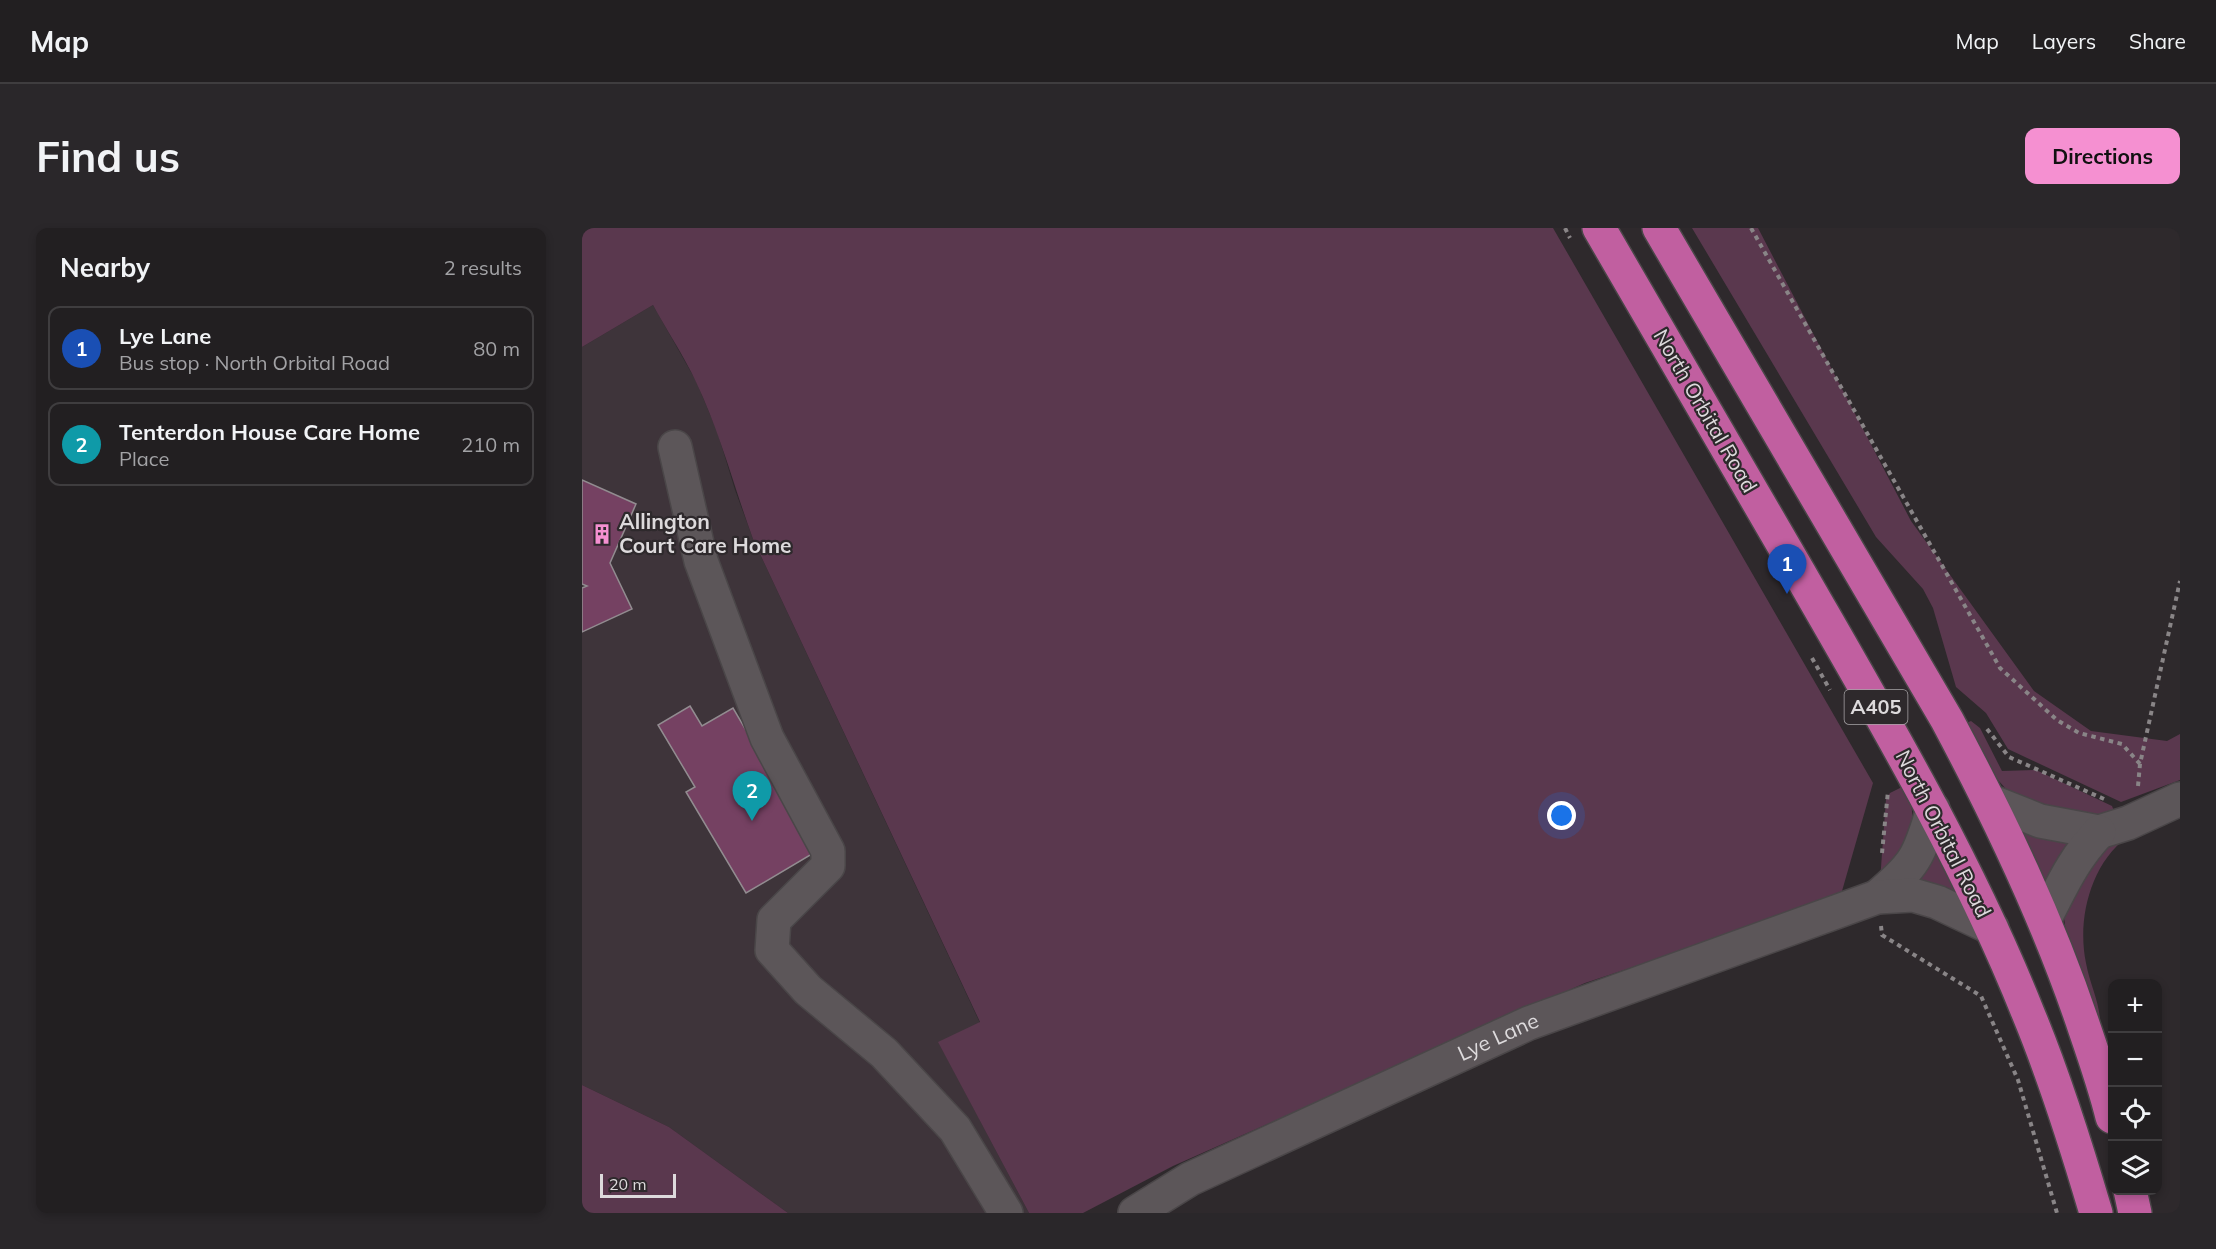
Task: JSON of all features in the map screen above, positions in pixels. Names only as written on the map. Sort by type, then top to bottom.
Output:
[{"type":"highway","name":"North Orbital Road","points":[[1599,228],[1933,809],[1992,928],[2028,1011],[2073,1135],[2096,1213]]},
{"type":"highway","name":"A405","points":[[1659,228],[1947,720],[1990,801],[2044,920],[2074,996],[2108,1099]]},
{"type":"highway","points":[[2131,1195],[2135,1213]]},
{"type":"street","points":[[675,447],[701,561],[767,738],[828,851],[828,866],[774,920],[772,950],[808,990],[884,1053],[956,1129],[1006,1213]]},
{"type":"street","points":[[1990,801],[2040,821],[2099,832],[2128,823],[2180,799]]},
{"type":"street","name":"Lye Lane","points":[[1877,897],[1912,865],[1921,850],[1933,809]]},
{"type":"street","points":[[2044,920],[2066,874],[2080,853],[2099,832]]},
{"type":"street","name":"Lye Lane","points":[[1136,1213],[1190,1179],[1529,1023],[1877,897],[1913,895],[1937,902],[1992,928]]},
{"type":"path","points":[[1751,228],[2000,668],[2057,720],[2079,733],[2122,744],[2140,764]]},
{"type":"path","points":[[2138,788],[2140,764],[2180,581]]},
{"type":"path","points":[[1889,782],[1877,897],[1882,935],[1981,996],[2018,1080],[2057,1213]]},
{"type":"shaded area","points":[[582,228],[1553,228],[1873,783],[1840,898],[1585,983],[1173,1166],[1083,1213],[1029,1213],[938,1042],[980,1022],[753,539],[705,401],[691,372],[653,305],[582,347]]},
{"type":"shaded area","points":[[1692,228],[1758,228],[1911,521],[2034,691],[2091,731],[2167,741],[2180,734],[2180,780],[2121,802],[2008,749],[1986,713],[1956,687],[1933,608],[1923,589],[1876,537]]},
{"type":"shaded area","points":[[653,305],[696,381],[717,431],[753,539],[980,1023],[939,1043],[1029,1213],[788,1213],[669,1127],[582,1085],[582,347]]},
{"type":"shaded area","points":[[1971,721],[1980,728],[2002,771],[2036,770],[2112,806],[2114,811],[2090,816],[2024,803],[2006,789],[1990,771],[1964,724]]},
{"type":"shaded area","points":[[1904,786],[1911,801],[1914,832],[1880,881],[1886,799],[1890,793]]},
{"type":"shaded area","points":[[2023,829],[2070,842],[2045,885],[2020,831]]},
{"type":"shaded area","points":[[2127,837],[2114,849],[2095,878],[2085,912],[2084,946],[2099,1013],[2100,1030],[2067,940],[2064,917],[2073,878],[2113,840]]},
{"type":"shaded area","points":[[1936,844],[1957,894],[1916,882]]},
{"type":"shaded area","points":[[582,1085],[669,1127],[788,1213],[582,1213]]},
{"type":"building","name":"Allington Court Care Home","points":[[582,480],[636,504],[610,563],[632,609],[582,632],[582,588],[587,586],[582,584]]},
{"type":"building","points":[[690,706],[702,726],[733,708],[817,851],[746,893],[686,792],[695,787],[658,725]]},
{"type":"place","name":"Allington Court Care Home","points":[[602,534]]},
{"type":"place","name":"Lye Lane","points":[[1787,594]]},
{"type":"place","name":"Tenterdon House Care Home","points":[[752,821]]}]
